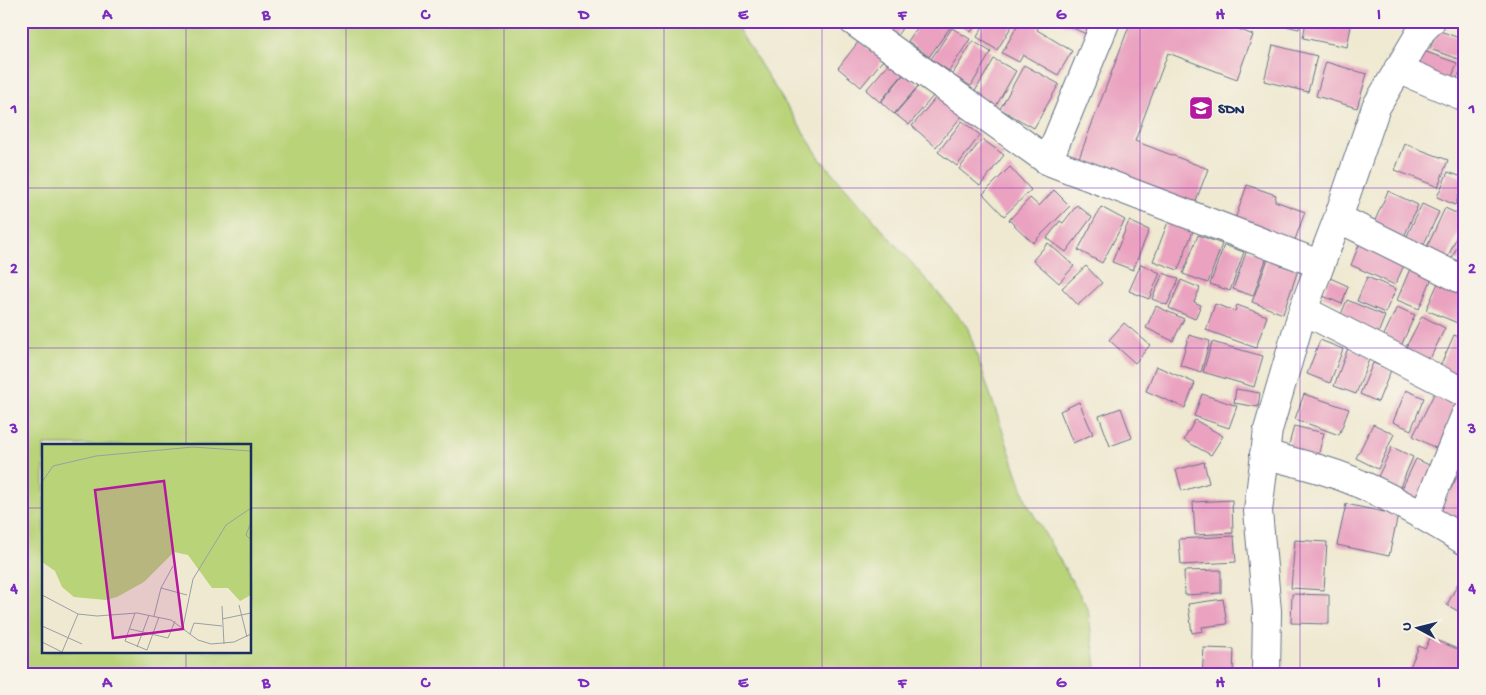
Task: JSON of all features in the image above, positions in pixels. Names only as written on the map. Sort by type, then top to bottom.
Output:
[{"type":"street","points":[[853,21],[1048,161],[1319,264]]},
{"type":"street","points":[[1048,161],[1106,21]]},
{"type":"street","points":[[1266,674],[1267,611],[1258,511],[1268,430],[1303,310],[1338,218],[1376,107],[1422,30],[1431,21]]},
{"type":"street","points":[[1398,68],[1465,96]]},
{"type":"street","points":[[1338,218],[1465,281]]},
{"type":"street","points":[[1303,310],[1465,393]]},
{"type":"street","points":[[1424,515],[1465,416]]},
{"type":"street","points":[[1264,454],[1320,469],[1359,483],[1424,515],[1465,541]]},
{"type":"green space","points":[[21,21],[733,21],[821,160],[967,326],[1027,503],[1088,609],[1097,674],[21,674]]},
{"type":"building","points":[[873,21],[907,21],[896,37]]},
{"type":"building","points":[[922,21],[944,21],[951,26],[929,57],[908,41]]},
{"type":"building","points":[[955,21],[978,21],[971,32]]},
{"type":"building","points":[[986,21],[1015,21],[997,50],[977,37]]},
{"type":"building","points":[[1020,21],[1042,21],[1037,30],[1072,51],[1058,75],[1023,55],[1019,62],[1002,53]]},
{"type":"building","points":[[1057,21],[1099,21],[1093,37]]},
{"type":"building","points":[[1131,21],[1219,21],[1253,35],[1237,79],[1168,53],[1135,141],[1208,169],[1192,211],[1076,166]]},
{"type":"building","points":[[1278,21],[1301,21],[1299,29],[1277,24]]},
{"type":"building","points":[[1306,21],[1352,21],[1347,47],[1303,38]]},
{"type":"building","points":[[952,28],[970,39],[949,71],[931,59]]},
{"type":"building","points":[[1437,30],[1465,40],[1458,59],[1430,49]]},
{"type":"building","points":[[859,41],[883,60],[861,87],[838,68]]},
{"type":"building","points":[[973,41],[991,52],[971,86],[952,75]]},
{"type":"building","points":[[1273,45],[1317,56],[1308,92],[1264,81]]},
{"type":"building","points":[[1418,49],[1457,63],[1450,82],[1411,67]]},
{"type":"building","points":[[1465,58],[1465,85],[1456,81]]},
{"type":"building","points":[[994,59],[1016,71],[996,106],[974,93]]},
{"type":"building","points":[[891,61],[904,73],[880,102],[866,90]]},
{"type":"building","points":[[1326,62],[1367,74],[1357,108],[1316,96]]},
{"type":"building","points":[[1024,65],[1059,84],[1034,128],[1000,109]]},
{"type":"building","points":[[905,73],[919,85],[894,114],[881,102]]},
{"type":"building","points":[[920,85],[933,96],[909,125],[895,114]]},
{"type":"building","points":[[938,95],[962,116],[936,147],[912,126]]},
{"type":"building","points":[[962,121],[980,135],[957,166],[938,152]]},
{"type":"building","points":[[982,139],[1004,155],[980,186],[959,169]]},
{"type":"building","points":[[1405,144],[1448,160],[1438,187],[1395,170]]},
{"type":"building","points":[[1010,167],[1031,190],[1004,216],[983,194]]},
{"type":"building","points":[[1448,172],[1465,178],[1455,205],[1437,197]]},
{"type":"building","points":[[1247,185],[1276,195],[1275,201],[1305,212],[1292,248],[1232,228]]},
{"type":"building","points":[[1465,188],[1465,211],[1457,208]]},
{"type":"building","points":[[1054,190],[1070,206],[1033,243],[1009,220],[1030,198],[1039,206]]},
{"type":"building","points":[[1388,191],[1418,205],[1403,239],[1373,225]]},
{"type":"building","points":[[1422,204],[1439,212],[1422,248],[1405,240]]},
{"type":"building","points":[[1077,205],[1092,217],[1066,252],[1047,238],[1060,221],[1063,223]]},
{"type":"building","points":[[1101,207],[1125,220],[1102,263],[1078,250]]},
{"type":"building","points":[[1445,208],[1465,217],[1447,259],[1426,249]]},
{"type":"building","points":[[1129,221],[1149,230],[1133,270],[1112,262]]},
{"type":"building","points":[[1168,222],[1193,231],[1178,270],[1153,261]]},
{"type":"building","points":[[1465,229],[1465,264],[1452,258]]},
{"type":"building","points":[[1198,235],[1222,244],[1208,283],[1183,274]]},
{"type":"building","points":[[1361,240],[1406,261],[1395,285],[1351,265]]},
{"type":"building","points":[[1048,243],[1074,266],[1059,283],[1033,260]]},
{"type":"building","points":[[1224,245],[1244,252],[1230,291],[1210,284]]},
{"type":"building","points":[[1247,250],[1267,257],[1253,296],[1233,289]]},
{"type":"building","points":[[1268,259],[1298,270],[1283,314],[1252,302]]},
{"type":"building","points":[[1141,264],[1160,273],[1149,299],[1129,291]]},
{"type":"building","points":[[1412,264],[1434,273],[1419,309],[1397,300]]},
{"type":"building","points":[[1086,266],[1102,283],[1078,305],[1062,288]]},
{"type":"building","points":[[1163,273],[1179,279],[1167,305],[1152,299]]},
{"type":"building","points":[[1367,277],[1396,289],[1385,313],[1357,301]]},
{"type":"building","points":[[1330,278],[1348,286],[1342,304],[1323,296]]},
{"type":"building","points":[[1181,280],[1200,288],[1194,302],[1201,305],[1195,319],[1169,308]]},
{"type":"building","points":[[1438,283],[1465,295],[1465,326],[1426,310]]},
{"type":"building","points":[[1347,300],[1385,316],[1376,339],[1337,324]]},
{"type":"building","points":[[1215,304],[1235,311],[1237,305],[1267,316],[1256,348],[1206,330]]},
{"type":"building","points":[[1156,306],[1184,319],[1173,341],[1146,328]]},
{"type":"building","points":[[1397,307],[1415,315],[1401,346],[1383,337]]},
{"type":"building","points":[[1422,316],[1445,328],[1428,363],[1404,351]]},
{"type":"building","points":[[1124,323],[1150,345],[1135,363],[1109,340]]},
{"type":"building","points":[[1189,335],[1210,341],[1201,372],[1180,365]]},
{"type":"building","points":[[1454,335],[1465,339],[1465,383],[1438,371]]},
{"type":"building","points":[[1320,340],[1343,349],[1330,383],[1307,374]]},
{"type":"building","points":[[1212,342],[1263,356],[1254,387],[1203,372]]},
{"type":"building","points":[[1348,348],[1370,357],[1356,394],[1334,386]]},
{"type":"building","points":[[1373,363],[1391,370],[1378,402],[1360,394]]},
{"type":"building","points":[[1156,366],[1195,383],[1185,408],[1146,391]]},
{"type":"building","points":[[1236,389],[1260,393],[1258,407],[1234,403]]},
{"type":"building","points":[[1406,390],[1424,398],[1411,430],[1393,422]]},
{"type":"building","points":[[1435,392],[1457,403],[1446,425],[1452,429],[1441,451],[1413,436]]},
{"type":"building","points":[[1202,394],[1237,406],[1229,428],[1194,416]]},
{"type":"building","points":[[1304,394],[1349,409],[1339,435],[1295,419]]},
{"type":"building","points":[[1079,402],[1093,434],[1073,443],[1060,411]]},
{"type":"building","points":[[1121,408],[1132,438],[1110,446],[1099,416]]},
{"type":"building","points":[[1195,420],[1223,436],[1211,455],[1184,440]]},
{"type":"building","points":[[1373,424],[1394,434],[1378,469],[1356,458]]},
{"type":"building","points":[[1294,426],[1324,433],[1317,460],[1287,452]]},
{"type":"building","points":[[1392,447],[1413,457],[1398,492],[1376,481]]},
{"type":"building","points":[[1416,459],[1438,469],[1422,504],[1400,493]]},
{"type":"building","points":[[1454,459],[1465,464],[1465,508],[1457,522],[1439,511],[1457,477],[1447,472]]},
{"type":"building","points":[[1204,462],[1209,483],[1182,491],[1176,470]]},
{"type":"building","points":[[1232,500],[1233,533],[1195,535],[1193,502]]},
{"type":"building","points":[[1346,504],[1398,515],[1389,556],[1337,545]]},
{"type":"building","points":[[1234,536],[1236,562],[1181,565],[1179,539]]},
{"type":"building","points":[[1295,540],[1327,542],[1324,590],[1291,588]]},
{"type":"building","points":[[1465,569],[1465,615],[1447,605]]},
{"type":"building","points":[[1221,570],[1221,593],[1185,595],[1184,571]]},
{"type":"building","points":[[1292,594],[1329,595],[1329,624],[1291,623]]},
{"type":"building","points":[[1223,599],[1227,624],[1202,627],[1203,631],[1192,633],[1188,604]]},
{"type":"building","points":[[1430,638],[1465,652],[1465,674],[1407,674],[1419,646],[1425,649]]},
{"type":"building","points":[[1204,648],[1234,649],[1233,674],[1202,674]]},
{"type":"place","name":"SDN","points":[[1201,108]]}]
